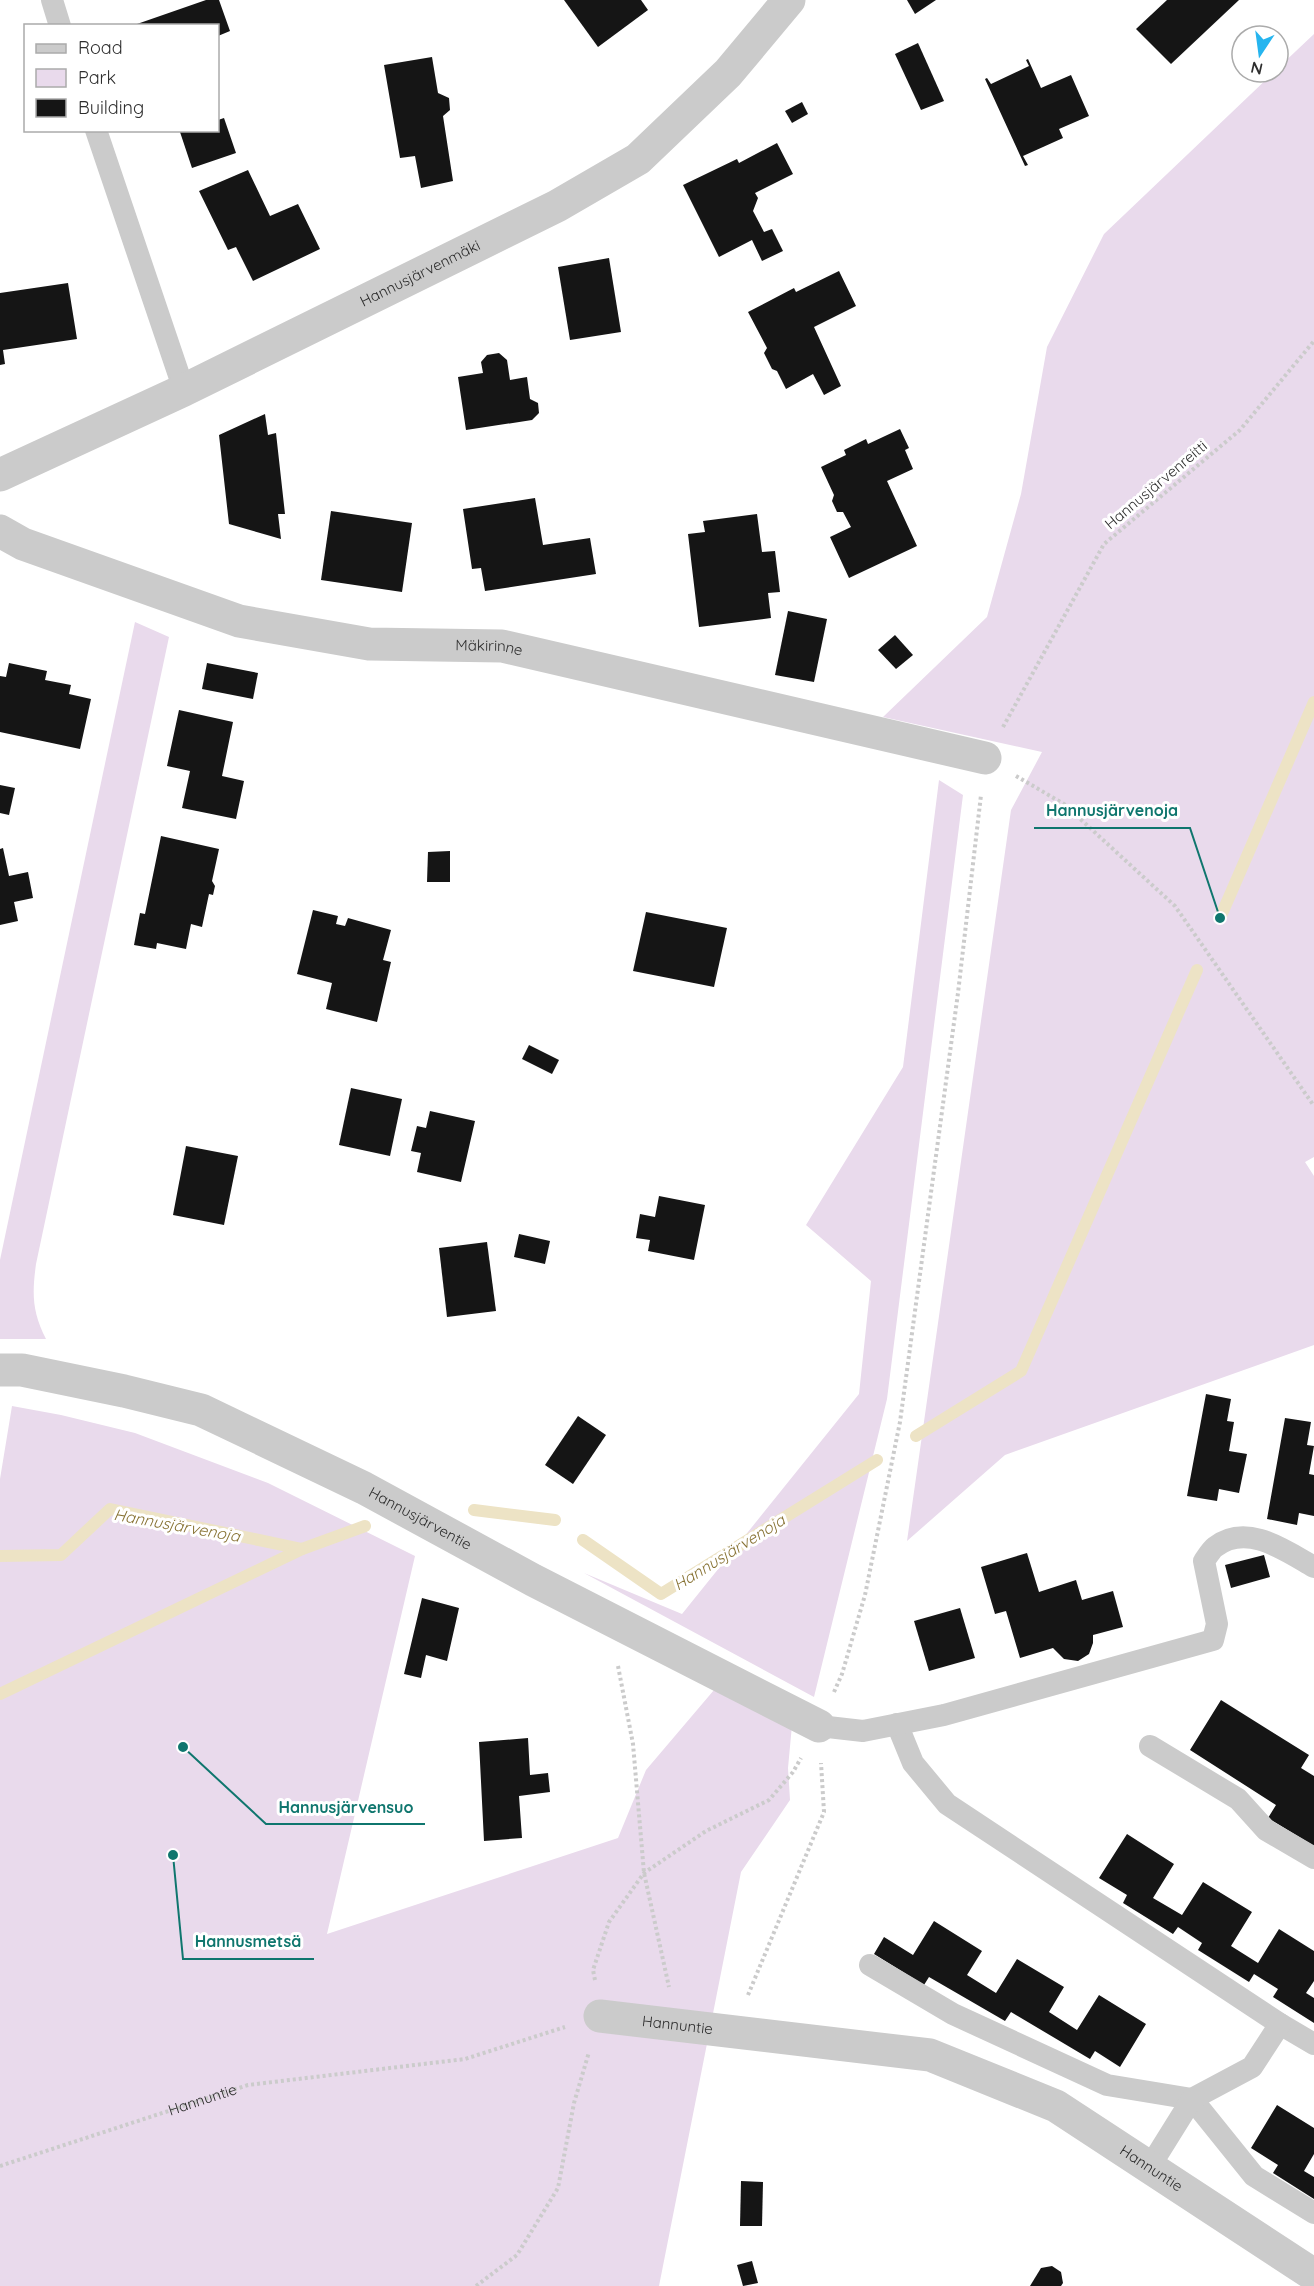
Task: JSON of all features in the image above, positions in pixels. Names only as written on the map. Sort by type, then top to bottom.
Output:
[{"type":"street","name":"Hannusjärvenmäki","points":[[0,475],[184,390],[557,206],[638,159],[728,73],[789,0]]},
{"type":"street","name":"Mäkirinne","points":[[0,531],[23,544],[239,621],[369,644],[502,646],[985,758]]},
{"type":"street","name":"Hannusjärventie","points":[[0,1370],[22,1370],[201,1410],[364,1488],[533,1580],[819,1726]]},
{"type":"street","name":"Hannuntie","points":[[600,2016],[930,2055],[1056,2106],[1314,2275]]},
{"type":"lane","points":[[52,0],[59,24]]},
{"type":"lane","points":[[97,132],[184,390]]},
{"type":"lane","points":[[819,1726],[863,1731],[944,1715],[1213,1640],[1217,1624],[1204,1562],[1216,1546],[1241,1536],[1268,1542],[1314,1567]]},
{"type":"lane","points":[[897,1724],[913,1763],[947,1804],[1280,2024],[1314,2044]]},
{"type":"lane","points":[[1150,1746],[1238,1799],[1266,1830],[1314,1858]]},
{"type":"lane","points":[[870,1965],[953,2014],[1107,2085],[1192,2099],[1254,2176],[1314,2213]]},
{"type":"lane","points":[[1149,2168],[1192,2099],[1252,2067],[1280,2024]]},
{"type":"path","name":"Hannusjärvenreitti","points":[[985,758],[1104,544],[1240,430],[1314,341]]},
{"type":"path","points":[[477,2286],[517,2255],[558,2188],[574,2103],[600,2016],[593,1970],[609,1922],[644,1874],[706,1831],[769,1800],[794,1772],[819,1726],[842,1674],[864,1595],[900,1422],[958,993],[985,758],[1064,804],[1175,906],[1314,1106]]},
{"type":"path","points":[[608,1618],[633,1744],[644,1874],[677,2025]]},
{"type":"path","points":[[733,2031],[824,1812],[819,1726]]},
{"type":"path","name":"Hannuntie","points":[[0,2166],[248,2085],[465,2059],[600,2016]]},
{"type":"green space","points":[[1314,34],[1314,1157],[1305,1162],[1314,1176],[1314,1345],[1005,1455],[907,1541],[1011,810],[1042,752],[883,717],[987,617],[1021,494],[1047,347],[1104,234],[1261,84],[1290,84],[1290,57]]},
{"type":"green space","points":[[135,622],[169,637],[36,1264],[34,1302],[46,1339],[0,1339],[0,1260]]},
{"type":"green space","points":[[939,780],[963,795],[887,1399],[814,1697],[584,1573],[682,1614],[859,1394],[871,1281],[806,1225],[903,1067]]},
{"type":"green space","points":[[12,1406],[135,1433],[268,1483],[415,1556],[327,1934],[618,1838],[646,1770],[714,1690],[792,1725],[788,1768],[790,1800],[741,1872],[659,2286],[0,2286],[0,1479]]},
{"type":"building","points":[[206,0],[219,0],[230,31],[219,36],[219,24],[137,24]]},
{"type":"building","points":[[564,0],[641,0],[648,10],[598,47]]},
{"type":"building","points":[[907,0],[936,0],[915,14]]},
{"type":"building","points":[[1167,0],[1239,0],[1171,64],[1136,29]]},
{"type":"building","points":[[918,43],[944,101],[921,110],[895,54]]},
{"type":"building","points":[[432,57],[438,93],[449,98],[450,110],[443,116],[453,181],[421,188],[415,156],[400,158],[384,65]]},
{"type":"building","points":[[1028,59],[1041,88],[1071,75],[1089,116],[1059,129],[1063,138],[1023,156],[1028,165],[1025,166],[985,79],[987,78],[991,84],[1029,66],[1026,60]]},
{"type":"building","points":[[802,102],[808,114],[792,123],[785,111]]},
{"type":"building","points":[[224,118],[236,153],[192,168],[180,132],[219,132],[219,120]]},
{"type":"building","points":[[777,143],[793,174],[755,193],[758,198],[753,211],[764,232],[772,229],[783,251],[762,261],[752,240],[719,257],[683,185],[737,159],[739,163]]},
{"type":"building","points":[[248,170],[270,216],[298,204],[320,249],[253,281],[236,247],[228,250],[199,191]]},
{"type":"building","points":[[609,258],[621,332],[570,340],[558,267]]},
{"type":"building","points":[[839,271],[856,306],[814,327],[841,386],[824,395],[813,374],[786,389],[764,353],[767,348],[748,312],[794,288],[796,292]]},
{"type":"building","points":[[68,283],[77,339],[3,350],[5,364],[0,365],[0,293]]},
{"type":"building","points":[[499,353],[507,360],[510,380],[527,377],[530,399],[538,403],[539,413],[532,420],[466,430],[458,377],[483,373],[481,362],[487,355]]},
{"type":"building","points":[[265,414],[268,435],[276,433],[285,514],[278,514],[281,539],[229,524],[219,435]]},
{"type":"building","points":[[900,429],[909,448],[905,450],[913,469],[887,481],[917,546],[849,578],[830,537],[851,527],[843,512],[837,512],[832,501],[834,495],[821,467],[846,455],[844,450],[866,439],[868,444]]},
{"type":"building","points":[[535,498],[543,545],[590,538],[596,574],[485,591],[481,568],[472,569],[463,509]]},
{"type":"building","points":[[331,511],[412,523],[402,592],[321,580]]},
{"type":"building","points":[[757,514],[762,552],[775,551],[780,592],[768,593],[771,618],[699,627],[688,534],[705,532],[703,521]]},
{"type":"building","points":[[788,611],[827,619],[814,682],[775,675]]},
{"type":"building","points":[[895,635],[913,655],[896,669],[878,650]]},
{"type":"building","points":[[9,663],[47,671],[45,680],[71,685],[69,694],[91,699],[80,749],[0,732],[0,676],[6,677]]},
{"type":"building","points":[[207,663],[258,673],[253,699],[202,689]]},
{"type":"building","points":[[179,710],[233,722],[222,776],[244,781],[236,819],[182,808],[190,771],[167,766]]},
{"type":"building","points":[[0,785],[15,788],[9,815],[0,813]]},
{"type":"building","points":[[161,836],[219,849],[212,881],[215,886],[213,895],[209,894],[202,927],[191,924],[186,949],[157,943],[156,949],[134,945],[140,913],[145,914]]},
{"type":"building","points":[[3,848],[9,876],[28,872],[33,898],[14,902],[18,921],[0,925],[0,849]]},
{"type":"building","points":[[450,851],[450,882],[427,882],[428,852]]},
{"type":"building","points":[[313,910],[338,916],[336,924],[345,926],[348,918],[391,930],[383,960],[391,962],[377,1022],[326,1009],[332,983],[297,974]]},
{"type":"building","points":[[646,912],[727,928],[714,987],[633,971]]},
{"type":"building","points":[[529,1045],[559,1060],[552,1074],[522,1059]]},
{"type":"building","points":[[351,1088],[402,1099],[390,1156],[339,1145]]},
{"type":"building","points":[[430,1111],[475,1121],[461,1182],[417,1172],[421,1153],[411,1151],[417,1126],[426,1128]]},
{"type":"building","points":[[186,1146],[238,1156],[224,1225],[173,1215]]},
{"type":"building","points":[[659,1196],[705,1205],[694,1260],[648,1251],[650,1240],[636,1238],[640,1214],[655,1217]]},
{"type":"building","points":[[519,1234],[550,1241],[545,1264],[514,1257]]},
{"type":"building","points":[[487,1242],[496,1311],[447,1317],[439,1248]]},
{"type":"building","points":[[1206,1394],[1231,1399],[1227,1421],[1234,1422],[1229,1451],[1247,1454],[1239,1493],[1219,1489],[1217,1501],[1187,1496]]},
{"type":"building","points":[[578,1416],[606,1435],[573,1484],[545,1465]]},
{"type":"building","points":[[1285,1418],[1311,1422],[1307,1445],[1314,1446],[1309,1474],[1314,1475],[1314,1516],[1299,1513],[1297,1525],[1267,1519]]},
{"type":"building","points":[[1027,1553],[1039,1592],[1076,1580],[1082,1600],[1113,1591],[1123,1627],[1093,1635],[1089,1654],[1078,1661],[1064,1659],[1053,1648],[1020,1658],[1006,1611],[995,1614],[981,1567]]},
{"type":"building","points":[[1264,1555],[1270,1577],[1231,1588],[1225,1565]]},
{"type":"building","points":[[422,1598],[459,1608],[447,1661],[426,1655],[421,1678],[404,1674]]},
{"type":"building","points":[[960,1608],[975,1658],[929,1671],[914,1621]]},
{"type":"building","points":[[1221,1700],[1309,1755],[1301,1768],[1314,1776],[1314,1846],[1268,1818],[1276,1805],[1190,1750]]},
{"type":"building","points":[[528,1738],[530,1775],[548,1773],[550,1792],[519,1796],[522,1838],[484,1841],[479,1742]]},
{"type":"building","points":[[1127,1834],[1174,1864],[1153,1898],[1182,1915],[1203,1882],[1252,1912],[1231,1946],[1258,1963],[1279,1929],[1314,1951],[1314,1981],[1306,1993],[1314,1998],[1314,2023],[1273,1997],[1278,1989],[1254,1974],[1249,1982],[1198,1950],[1202,1943],[1178,1927],[1173,1934],[1123,1903],[1127,1895],[1099,1878]]},
{"type":"building","points":[[934,1921],[982,1951],[967,1975],[996,1993],[1017,1959],[1064,1987],[1049,2012],[1077,2030],[1099,1995],[1146,2024],[1120,2067],[1095,2051],[1090,2059],[1011,2012],[1005,2021],[929,1977],[924,1985],[874,1954],[884,1937],[913,1955]]},
{"type":"building","points":[[1277,2105],[1314,2128],[1314,2154],[1304,2171],[1314,2177],[1314,2199],[1273,2173],[1278,2165],[1251,2148]]},
{"type":"building","points":[[741,2181],[763,2182],[762,2226],[740,2226]]},
{"type":"building","points":[[752,2261],[758,2283],[743,2286],[737,2265]]},
{"type":"building","points":[[1052,2266],[1061,2272],[1063,2283],[1061,2286],[1030,2286],[1041,2268]]},
{"type":"waterway","name":"Hannusjärvenoja","points":[[1220,918],[1314,702]]},
{"type":"waterway","name":"Hannusjärvenoja","points":[[916,1436],[1021,1371],[1197,970]]},
{"type":"waterway","name":"Hannusjärvenoja","points":[[583,1540],[661,1594],[877,1460]]},
{"type":"waterway","name":"Hannusjärvenoja","points":[[0,1556],[61,1555],[110,1509],[302,1549],[365,1526]]},
{"type":"waterway","name":"Hannusjärvenoja","points":[[474,1510],[555,1520]]},
{"type":"waterway","points":[[0,1694],[302,1549]]},
{"type":"place","name":"Hannusjärvenoja","points":[[1220,918]]},
{"type":"place","name":"Hannusjärvensuo","points":[[183,1747]]},
{"type":"place","name":"Hannusmetsä","points":[[173,1855]]}]
